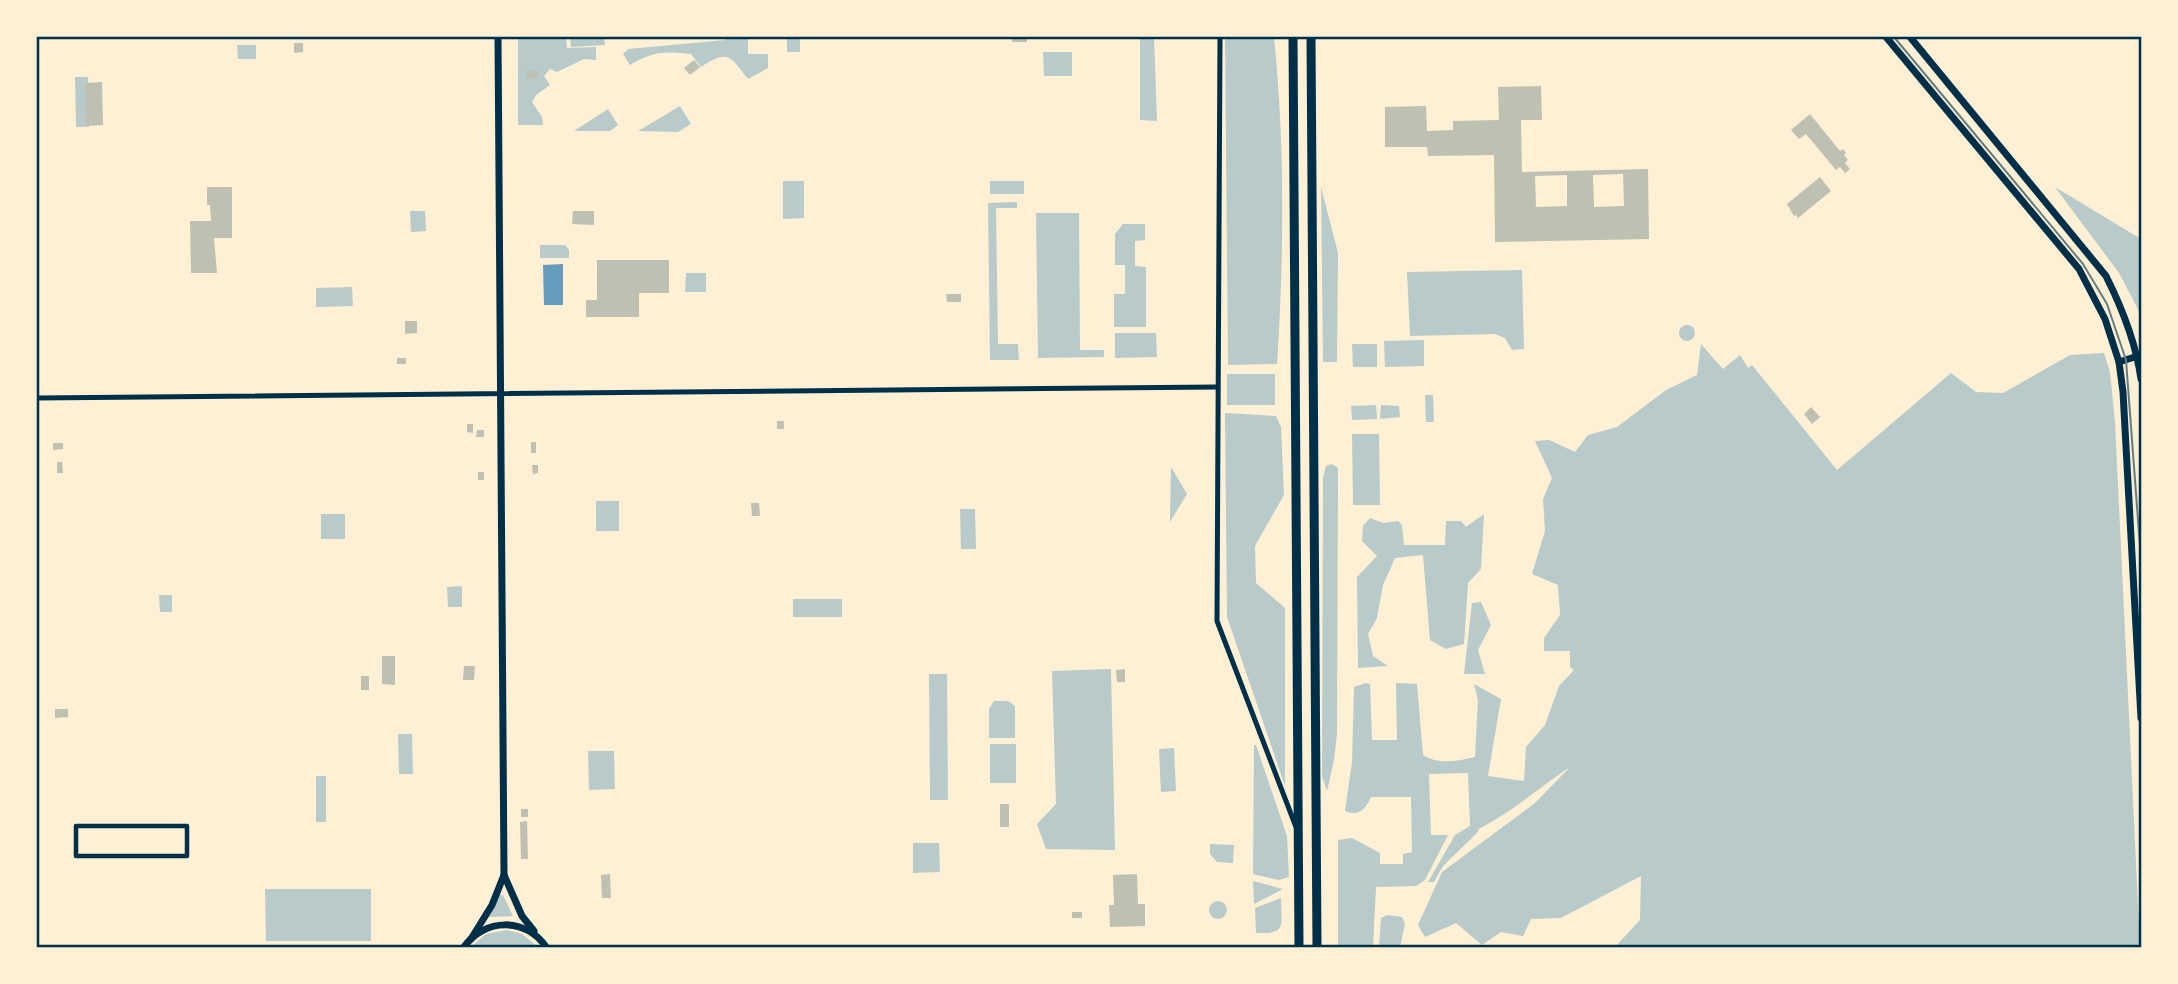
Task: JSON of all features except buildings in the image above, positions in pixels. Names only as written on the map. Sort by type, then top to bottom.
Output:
[{"type":"main road","points":[[1291,37],[1299,947]]},
{"type":"main road","points":[[1312,37],[1317,947]]},
{"type":"street","points":[[465,945],[492,905],[504,875],[498,37]]},
{"type":"street","points":[[1220,37],[1217,621],[1297,830]]},
{"type":"street","points":[[1886,37],[2079,269],[2101,309],[2119,362],[2123,392],[2141,718]]},
{"type":"street","points":[[1910,37],[2106,276],[2140,356],[2141,379]]},
{"type":"street","points":[[2119,362],[2140,356]]},
{"type":"street","points":[[37,398],[1217,387]]},
{"type":"street","points":[[76,826],[187,826],[187,856],[76,856],[76,826]]},
{"type":"street","points":[[504,875],[522,916],[542,942]]},
{"type":"street","points":[[465,945],[491,926],[505,924],[518,926],[554,947]]},
{"type":"shaded area","points":[[518,37],[566,37],[567,48],[596,47],[596,60],[584,59],[557,72],[550,69],[544,76],[550,85],[536,95],[532,102],[542,117],[543,125],[518,125]]},
{"type":"shaded area","points":[[570,37],[604,37],[605,45],[571,47]]},
{"type":"shaded area","points":[[725,37],[748,37],[748,54],[768,54],[768,68],[748,79],[732,60],[723,57],[701,67],[691,54],[667,52],[645,57],[630,65],[623,54],[628,49],[725,40]]},
{"type":"shaded area","points":[[787,37],[800,37],[800,52],[787,52]]},
{"type":"shaded area","points":[[1140,37],[1154,37],[1157,121],[1140,120]]},
{"type":"shaded area","points":[[1225,37],[1274,37],[1282,200],[1277,364],[1228,365]]},
{"type":"shaded area","points":[[237,45],[256,45],[256,59],[238,59]]},
{"type":"shaded area","points":[[1043,52],[1072,52],[1072,76],[1044,76]]},
{"type":"shaded area","points":[[75,77],[88,77],[89,127],[76,127]]},
{"type":"shaded area","points":[[680,106],[691,124],[678,132],[638,131]]},
{"type":"shaded area","points":[[608,109],[618,125],[610,131],[574,131]]},
{"type":"shaded area","points":[[783,181],[804,181],[804,218],[783,219]]},
{"type":"shaded area","points":[[990,181],[1024,181],[1024,194],[990,194]]},
{"type":"shaded area","points":[[1321,187],[1338,253],[1337,362],[1323,362]]},
{"type":"shaded area","points":[[2055,187],[2141,239],[2141,315],[2119,273]]},
{"type":"shaded area","points":[[1017,202],[1017,208],[996,208],[998,344],[1018,344],[1019,360],[990,360],[988,203]]},
{"type":"shaded area","points":[[410,211],[425,211],[426,231],[411,232]]},
{"type":"shaded area","points":[[1036,213],[1079,213],[1080,350],[1104,350],[1104,357],[1038,358]]},
{"type":"shaded area","points":[[1123,224],[1145,224],[1145,240],[1135,241],[1135,266],[1146,267],[1146,327],[1114,327],[1114,294],[1125,294],[1125,265],[1115,265],[1115,234]]},
{"type":"shaded area","points":[[540,245],[565,245],[569,250],[569,258],[540,258]]},
{"type":"shaded area","points":[[1522,270],[1524,349],[1512,350],[1505,338],[1495,334],[1410,336],[1407,272]]},
{"type":"shaded area","points":[[686,273],[706,273],[706,292],[685,292]]},
{"type":"shaded area","points":[[352,287],[353,306],[316,307],[316,288]]},
{"type":"shaded area","points":[[1684,325],[1690,325],[1695,333],[1693,339],[1684,341],[1679,336],[1679,330]]},
{"type":"shaded area","points":[[1115,333],[1156,333],[1157,357],[1115,358]]},
{"type":"shaded area","points":[[1424,340],[1424,366],[1385,367],[1384,341]]},
{"type":"shaded area","points":[[1352,344],[1377,344],[1377,367],[1353,367]]},
{"type":"shaded area","points":[[1701,344],[1723,369],[1740,355],[1748,368],[1752,365],[1837,470],[1951,373],[1976,392],[2003,393],[2070,355],[2104,353],[2110,372],[2115,422],[2140,947],[1615,947],[1640,920],[1641,876],[1561,918],[1531,919],[1523,936],[1501,932],[1482,945],[1456,923],[1425,937],[1418,925],[1442,872],[1535,803],[1570,767],[1479,829],[1443,866],[1434,882],[1428,882],[1455,835],[1470,826],[1468,773],[1429,774],[1431,835],[1448,835],[1425,880],[1416,886],[1376,887],[1373,947],[1338,947],[1338,840],[1352,838],[1380,853],[1380,864],[1403,864],[1403,854],[1412,852],[1411,797],[1371,797],[1361,811],[1345,811],[1352,762],[1354,687],[1370,684],[1372,740],[1397,740],[1396,683],[1417,684],[1423,755],[1435,760],[1449,761],[1475,757],[1478,700],[1474,684],[1501,699],[1488,776],[1524,781],[1526,747],[1545,725],[1559,686],[1574,670],[1570,667],[1570,651],[1544,651],[1544,638],[1560,615],[1558,585],[1532,574],[1545,531],[1543,499],[1552,478],[1535,441],[1549,440],[1575,452],[1588,435],[1617,427],[1666,390],[1697,375]]},
{"type":"shaded area","points":[[1227,374],[1275,374],[1275,405],[1227,405]]},
{"type":"shaded area","points":[[1425,395],[1433,395],[1434,422],[1426,422]]},
{"type":"shaded area","points":[[1376,405],[1377,419],[1352,420],[1351,406]]},
{"type":"shaded area","points":[[1381,405],[1399,406],[1400,417],[1380,419]]},
{"type":"shaded area","points":[[1225,413],[1276,416],[1281,427],[1284,495],[1255,546],[1256,583],[1285,608],[1285,786],[1227,617]]},
{"type":"shaded area","points":[[1352,434],[1379,434],[1380,505],[1353,505]]},
{"type":"shaded area","points":[[1332,464],[1338,468],[1337,734],[1327,791],[1322,776],[1323,477],[1326,466]]},
{"type":"shaded area","points":[[1171,467],[1187,494],[1170,522]]},
{"type":"shaded area","points":[[596,501],[619,501],[619,531],[596,531]]},
{"type":"shaded area","points":[[960,509],[975,509],[976,549],[961,549]]},
{"type":"shaded area","points":[[321,514],[345,514],[345,539],[321,539]]},
{"type":"shaded area","points":[[1484,514],[1481,569],[1468,583],[1464,644],[1446,649],[1430,640],[1423,555],[1395,558],[1383,585],[1377,618],[1368,634],[1373,656],[1388,666],[1358,668],[1357,577],[1377,556],[1362,541],[1363,526],[1370,518],[1383,523],[1398,521],[1402,525],[1404,545],[1445,545],[1446,521],[1461,521],[1466,527]]},
{"type":"shaded area","points":[[462,586],[462,607],[448,607],[447,587]]},
{"type":"shaded area","points":[[159,595],[172,595],[172,612],[160,612]]},
{"type":"shaded area","points":[[793,599],[842,599],[842,617],[793,617]]},
{"type":"shaded area","points":[[1481,602],[1491,625],[1478,650],[1485,674],[1464,674],[1472,603]]},
{"type":"shaded area","points":[[1111,669],[1115,850],[1046,849],[1037,824],[1056,804],[1052,671]]},
{"type":"shaded area","points":[[929,674],[947,674],[948,800],[930,800]]},
{"type":"shaded area","points":[[994,701],[1008,701],[1015,706],[1015,738],[989,738],[989,709]]},
{"type":"shaded area","points":[[398,734],[412,734],[413,774],[399,774]]},
{"type":"shaded area","points":[[990,744],[1016,744],[1016,783],[990,783]]},
{"type":"shaded area","points":[[1254,745],[1287,836],[1289,877],[1279,880],[1253,874]]},
{"type":"shaded area","points":[[1174,748],[1176,791],[1161,792],[1159,749]]},
{"type":"shaded area","points":[[588,751],[614,751],[615,789],[589,790]]},
{"type":"shaded area","points":[[316,776],[326,776],[326,822],[316,822]]},
{"type":"shaded area","points":[[913,843],[939,843],[940,872],[913,873]]},
{"type":"shaded area","points":[[1210,844],[1234,845],[1233,863],[1217,862],[1210,854]]},
{"type":"shaded area","points":[[1253,881],[1283,889],[1254,904]]},
{"type":"shaded area","points":[[265,889],[371,889],[371,941],[266,941]]},
{"type":"shaded area","points":[[499,895],[503,895],[513,916],[489,917]]},
{"type":"shaded area","points":[[1281,898],[1282,922],[1278,930],[1256,933],[1255,908]]},
{"type":"shaded area","points":[[1218,901],[1224,904],[1227,910],[1224,916],[1218,919],[1212,916],[1209,910],[1212,904]]},
{"type":"shaded area","points":[[1387,915],[1402,917],[1405,924],[1400,947],[1379,947],[1381,918]]},
{"type":"shaded area","points":[[507,930],[522,934],[538,947],[471,947],[486,934]]},
{"type":"water","points":[[563,264],[563,305],[544,305],[543,265]]},
{"type":"tram line","points":[[1894,37],[2083,264],[2107,304],[2126,360],[2141,560]]}]
